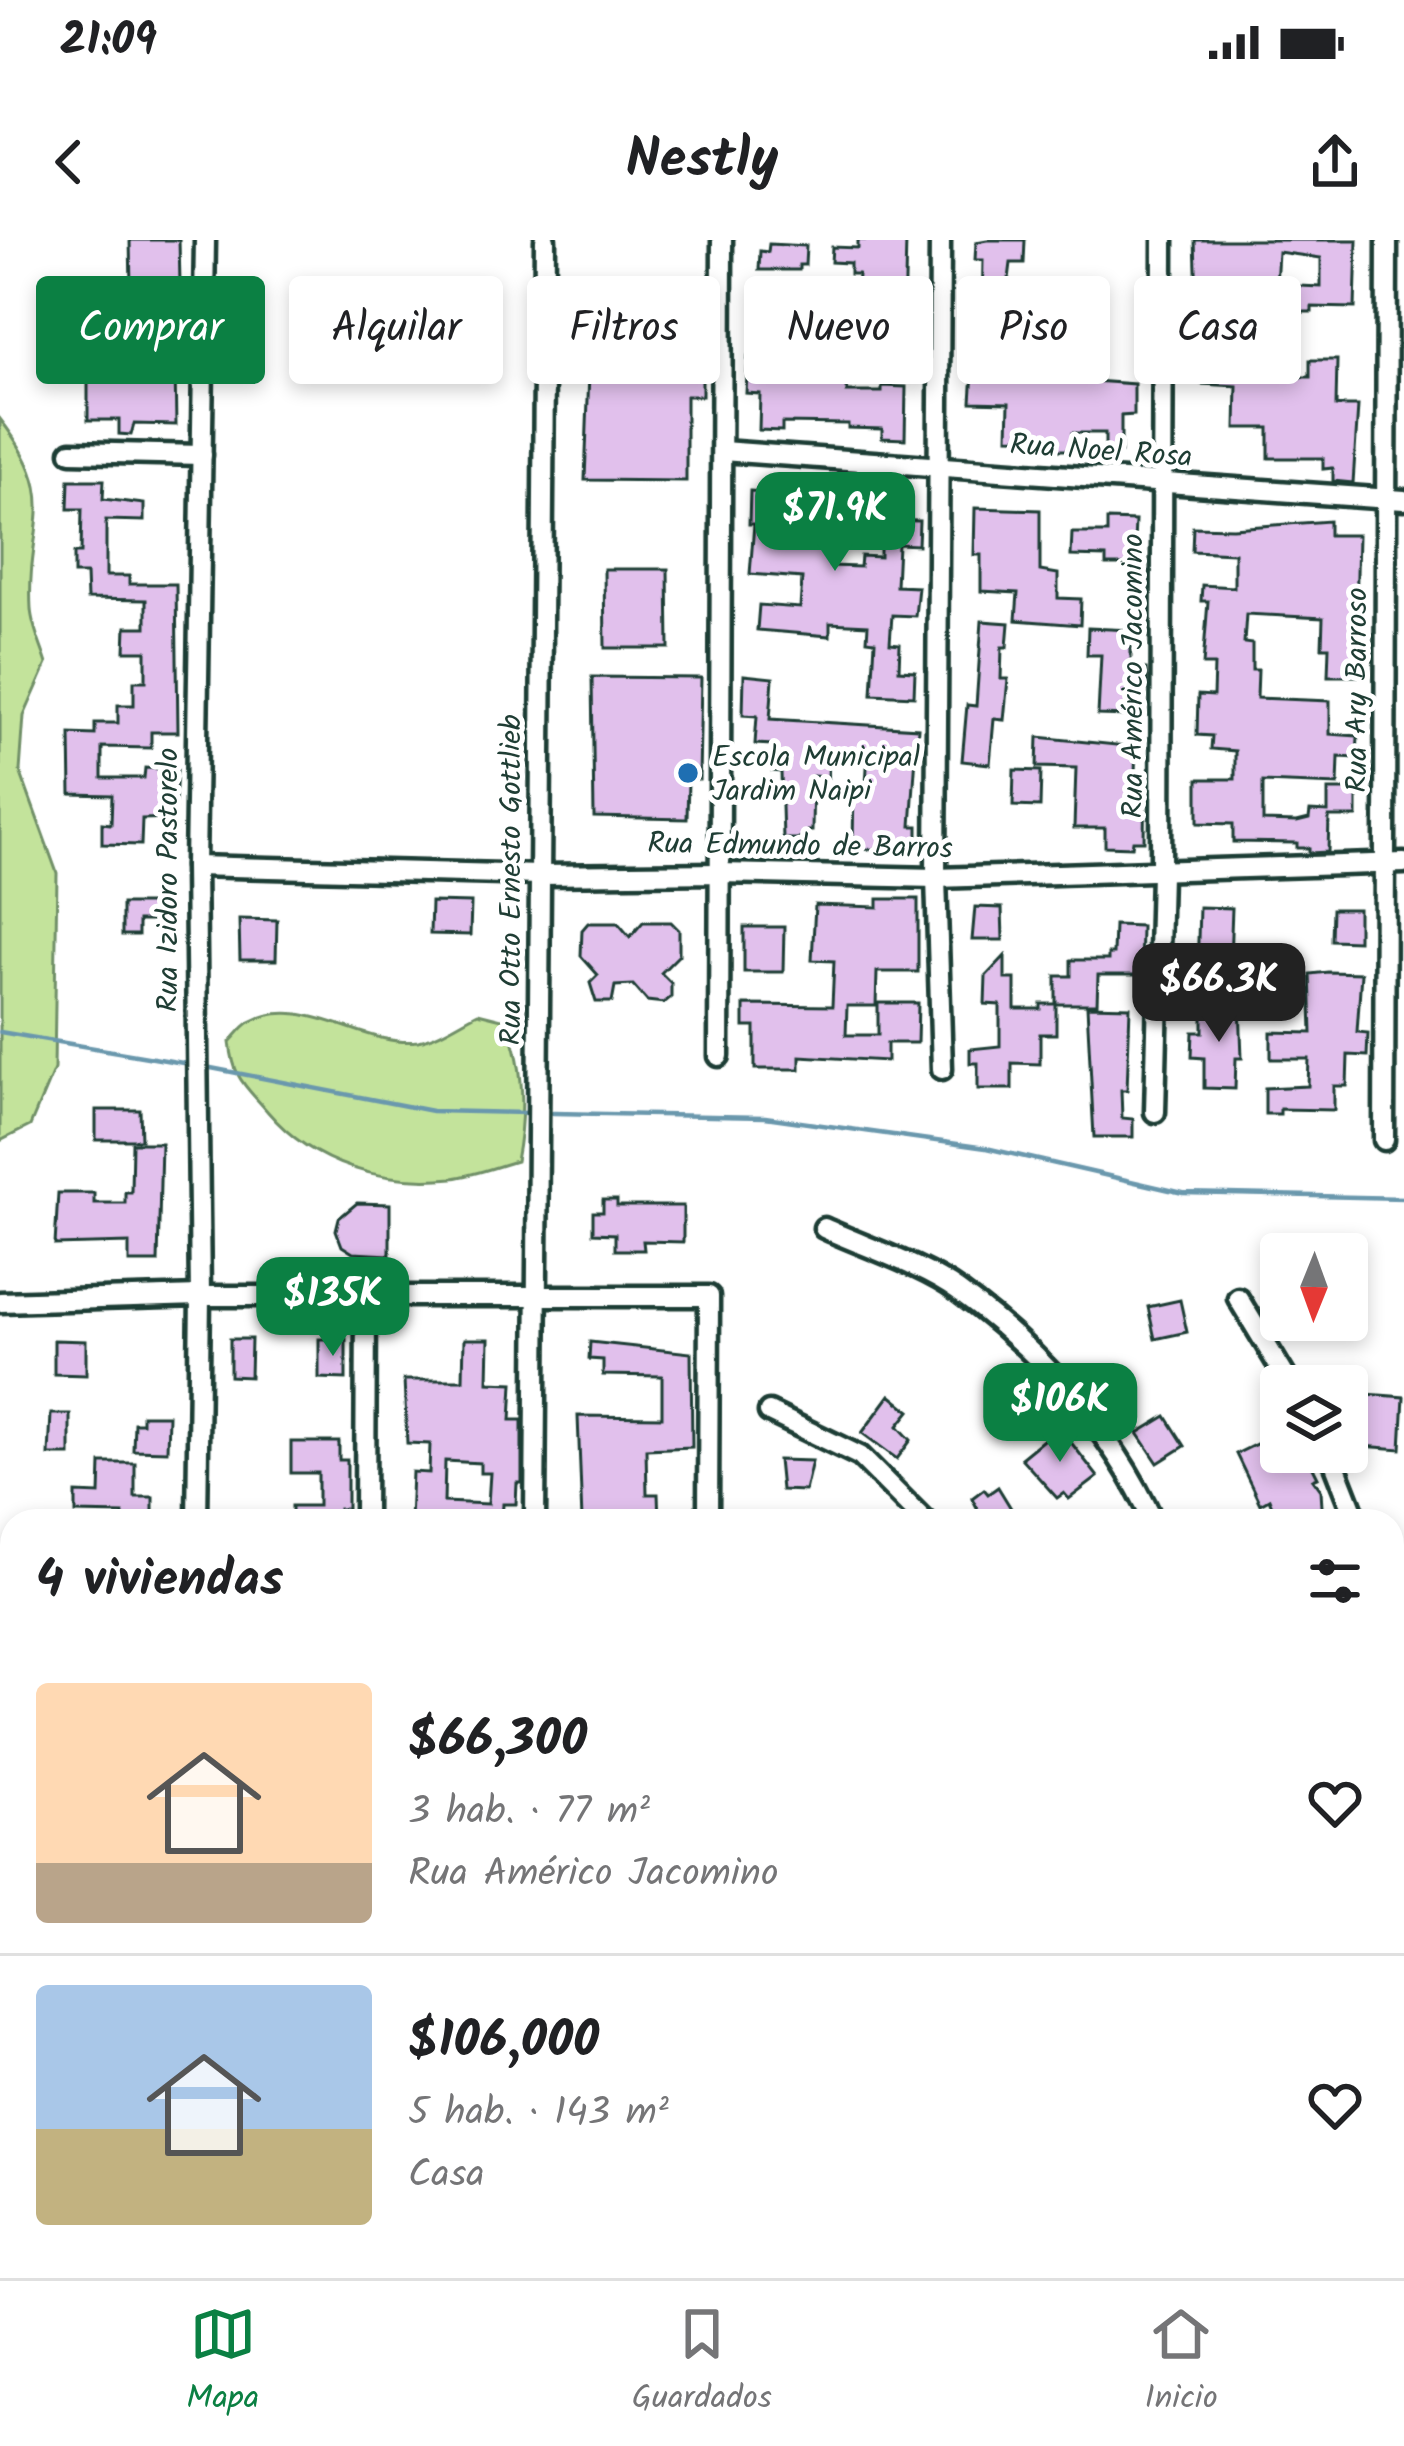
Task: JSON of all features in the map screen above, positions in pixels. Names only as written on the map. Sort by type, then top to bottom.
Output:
[{"type":"street","name":"Rua Izidoro Pastorelo","points":[[197,1509],[195,866],[206,240]]},
{"type":"street","name":"Rua Otto Ernesto Gottlieb","points":[[535,1509],[545,240]]},
{"type":"street","points":[[718,1057],[722,240]]},
{"type":"street","points":[[940,240],[936,878],[942,1069]]},
{"type":"street","name":"Rua Américo Jacomino","points":[[1155,1112],[1161,873],[1163,240]]},
{"type":"street","name":"Rua Ary Barroso","points":[[1384,1140],[1395,864],[1395,499],[1387,240]]},
{"type":"street","name":"Rua Noel Rosa","points":[[722,451],[1395,499]]},
{"type":"street","points":[[71,452],[202,455]]},
{"type":"street","name":"Rua Edmundo de Barros","points":[[195,866],[936,878],[1395,864]]},
{"type":"street","points":[[824,1228],[955,1288],[1052,1371],[1135,1481],[1148,1509]]},
{"type":"street","points":[[365,1509],[366,1295]]},
{"type":"street","points":[[0,1302],[200,1296],[709,1296],[708,1509]]},
{"type":"street","points":[[1238,1298],[1278,1365]]},
{"type":"street","points":[[769,1412],[860,1456],[913,1509]]},
{"type":"street","points":[[1338,1473],[1352,1509]]},
{"type":"green space","points":[[0,419],[20,447],[37,492],[31,609],[47,664],[24,716],[20,771],[57,873],[54,1069],[30,1126],[0,1141]]},
{"type":"green space","points":[[478,1013],[506,1020],[512,1037],[522,1090],[519,1143],[516,1161],[453,1178],[376,1174],[307,1146],[286,1131],[241,1081],[230,1042],[250,1022],[271,1014],[313,1017],[377,1037],[418,1041]]},
{"type":"building","points":[[130,240],[179,240],[180,276],[131,276]]},
{"type":"building","points":[[858,240],[906,240],[905,276],[858,276],[850,274],[850,263],[831,262],[832,247],[858,248]]},
{"type":"building","points":[[1025,240],[1024,263],[1011,263],[1009,276],[983,276],[983,260],[975,260],[976,242]]},
{"type":"building","points":[[1195,240],[1357,240],[1355,308],[1312,307],[1312,312],[1301,312],[1301,286],[1321,287],[1321,258],[1278,252],[1277,276],[1196,276]]},
{"type":"building","points":[[769,244],[806,246],[805,265],[799,265],[799,270],[759,270],[760,251],[768,252]]},
{"type":"building","points":[[1310,360],[1337,360],[1336,406],[1358,406],[1353,483],[1333,481],[1333,468],[1323,469],[1323,458],[1269,458],[1269,428],[1236,428],[1237,386],[1202,384],[1301,384],[1301,377],[1310,377]]},
{"type":"building","points":[[88,384],[175,384],[176,425],[134,424],[131,435],[119,434],[119,420],[88,420]]},
{"type":"building","points":[[589,384],[702,384],[702,396],[686,396],[686,481],[585,480]]},
{"type":"building","points":[[746,384],[847,386],[847,392],[906,387],[905,439],[882,438],[882,429],[848,428],[848,424],[782,423],[782,431],[759,430],[760,394],[746,393]]},
{"type":"building","points":[[972,384],[1134,384],[1134,415],[1121,416],[1121,452],[1105,452],[1105,433],[1072,433],[1072,450],[1045,450],[1045,438],[1008,437],[1009,403],[971,402]]},
{"type":"building","points":[[69,480],[104,480],[103,499],[144,504],[144,521],[106,520],[106,576],[129,576],[129,584],[176,584],[178,732],[151,732],[151,748],[102,747],[102,778],[144,778],[145,768],[177,770],[174,818],[142,819],[141,845],[102,844],[102,823],[111,824],[112,795],[71,794],[70,734],[95,735],[95,723],[118,723],[118,705],[134,705],[134,681],[146,681],[146,651],[125,651],[126,627],[146,627],[146,600],[87,599],[86,574],[74,574],[74,553],[81,553],[82,509],[68,509]]},
{"type":"building","points":[[750,491],[879,500],[879,530],[832,530],[830,566],[860,567],[861,556],[880,557],[880,520],[919,521],[918,545],[898,544],[896,586],[918,587],[915,616],[892,615],[890,643],[900,644],[899,670],[915,671],[914,696],[872,694],[875,641],[867,640],[868,625],[830,623],[830,636],[757,630],[759,605],[800,608],[802,578],[750,574],[754,524],[749,524]]},
{"type":"building","points":[[975,508],[1040,510],[1040,571],[1058,574],[1058,598],[1081,599],[1080,625],[1016,620],[1018,593],[981,591],[981,555],[974,555]]},
{"type":"building","points":[[1107,520],[1135,521],[1133,565],[1106,565],[1106,557],[1071,556],[1072,533],[1107,533]]},
{"type":"building","points":[[1329,521],[1329,535],[1358,535],[1355,651],[1367,651],[1366,676],[1328,676],[1323,618],[1246,614],[1244,643],[1252,644],[1257,698],[1330,701],[1330,734],[1358,736],[1357,758],[1339,757],[1338,785],[1263,782],[1263,821],[1297,822],[1309,819],[1310,811],[1328,812],[1328,790],[1357,790],[1357,817],[1329,817],[1328,852],[1309,853],[1309,848],[1297,848],[1297,843],[1233,842],[1233,824],[1198,823],[1198,779],[1235,779],[1235,751],[1211,749],[1212,736],[1197,735],[1198,695],[1213,696],[1214,665],[1203,665],[1208,601],[1201,601],[1202,585],[1234,587],[1234,553],[1192,551],[1193,527]]},
{"type":"building","points":[[604,569],[668,569],[669,648],[605,648]]},
{"type":"building","points":[[982,621],[1009,623],[1007,647],[1002,647],[1001,679],[1008,679],[1004,720],[994,719],[990,764],[962,761],[967,705],[976,706]]},
{"type":"building","points":[[1088,628],[1131,630],[1131,669],[1146,669],[1147,689],[1130,690],[1129,716],[1098,715],[1101,655],[1087,655]]},
{"type":"building","points":[[744,675],[773,678],[770,719],[918,728],[911,826],[918,826],[918,850],[853,849],[854,783],[866,784],[868,752],[829,750],[828,777],[813,776],[808,839],[783,839],[781,772],[772,771],[773,745],[755,744],[757,716],[743,715]]},
{"type":"building","points":[[592,677],[701,678],[699,779],[688,779],[687,819],[594,817]]},
{"type":"building","points":[[1038,737],[1136,747],[1135,773],[1145,773],[1144,841],[1133,841],[1132,847],[1105,846],[1105,828],[1074,828],[1076,768],[1037,767]]},
{"type":"building","points":[[1014,770],[1041,771],[1040,807],[1013,806]]},
{"type":"building","points":[[878,899],[918,899],[918,972],[877,972],[876,1006],[847,1006],[846,1035],[878,1035],[878,1003],[918,1003],[917,1043],[887,1043],[887,1061],[800,1056],[800,1069],[755,1069],[755,1027],[744,1027],[744,1005],[832,1006],[834,961],[812,960],[815,905],[878,907]]},
{"type":"building","points":[[431,902],[471,903],[470,935],[430,934]]},
{"type":"building","points":[[122,904],[156,904],[156,921],[138,921],[138,935],[122,935]]},
{"type":"building","points":[[975,907],[1002,908],[1003,940],[972,940]]},
{"type":"building","points":[[1199,907],[1232,908],[1230,960],[1297,959],[1297,972],[1197,973]]},
{"type":"building","points":[[1332,909],[1358,909],[1358,941],[1331,940]]},
{"type":"building","points":[[239,919],[277,920],[276,960],[240,960]]},
{"type":"building","points":[[643,922],[671,922],[679,930],[679,955],[661,973],[671,983],[671,997],[664,1003],[647,1001],[633,985],[615,986],[612,1002],[596,1002],[590,983],[598,975],[581,956],[582,930],[588,923],[618,923],[630,937]]},
{"type":"building","points":[[1114,925],[1141,926],[1140,975],[1098,975],[1097,1004],[1056,1004],[1056,976],[1071,976],[1071,960],[1108,960],[1108,954],[1113,954]]},
{"type":"building","points":[[744,927],[784,927],[783,972],[744,972]]},
{"type":"building","points":[[1005,956],[1005,979],[1015,979],[1015,1009],[1056,1004],[1056,1034],[1040,1034],[1040,1064],[1012,1063],[1012,1089],[978,1089],[978,1063],[970,1063],[970,1049],[1000,1046],[1000,1005],[985,1004],[986,976]]},
{"type":"building","points":[[1361,973],[1357,1032],[1368,1033],[1367,1056],[1348,1055],[1347,1086],[1334,1086],[1334,1110],[1280,1109],[1280,1114],[1265,1114],[1265,1088],[1308,1086],[1309,1059],[1271,1059],[1271,1032],[1312,1033],[1310,974]]},
{"type":"building","points":[[1203,1005],[1240,1005],[1242,1058],[1236,1058],[1235,1089],[1204,1088],[1204,1058],[1192,1057],[1193,1032],[1203,1032]]},
{"type":"building","points":[[1087,1006],[1130,1007],[1127,1090],[1121,1090],[1122,1118],[1133,1119],[1133,1137],[1094,1137]]},
{"type":"building","points":[[96,1110],[140,1110],[141,1140],[96,1140]]},
{"type":"building","points":[[132,1143],[161,1143],[158,1262],[129,1262],[129,1243],[55,1245],[58,1193],[94,1193],[94,1203],[125,1203],[125,1192],[131,1192]]},
{"type":"building","points":[[603,1200],[617,1200],[617,1206],[683,1206],[683,1242],[643,1241],[644,1250],[615,1250],[615,1234],[593,1233],[593,1212],[603,1212]]},
{"type":"building","points":[[357,1203],[390,1204],[390,1255],[353,1253],[342,1246],[336,1230],[339,1218]]},
{"type":"building","points":[[1180,1300],[1187,1332],[1155,1339],[1148,1307]]},
{"type":"building","points":[[230,1339],[251,1339],[250,1377],[230,1376]]},
{"type":"building","points":[[319,1339],[346,1339],[346,1379],[319,1378]]},
{"type":"building","points":[[464,1339],[489,1339],[488,1382],[513,1383],[511,1420],[522,1420],[522,1483],[517,1483],[516,1504],[503,1504],[503,1509],[410,1509],[412,1472],[429,1473],[430,1444],[407,1443],[404,1380],[463,1380]],"holes":[[[445,1461],[480,1463],[480,1473],[490,1473],[488,1504],[444,1502]]]},
{"type":"building","points":[[54,1340],[86,1341],[86,1375],[54,1374]]},
{"type":"building","points":[[590,1342],[691,1353],[692,1447],[646,1449],[647,1494],[658,1494],[659,1509],[582,1509],[578,1416],[662,1417],[662,1376],[603,1375],[603,1360],[589,1359]]},
{"type":"building","points":[[1018,1382],[1028,1384],[1027,1395],[1035,1401],[1012,1421],[995,1403]]},
{"type":"building","points":[[1368,1394],[1404,1397],[1401,1449],[1368,1446]]},
{"type":"building","points":[[890,1395],[910,1411],[898,1426],[911,1440],[897,1459],[862,1433]]},
{"type":"building","points":[[51,1414],[70,1414],[70,1455],[49,1455]]},
{"type":"building","points":[[142,1415],[168,1415],[167,1451],[133,1450],[134,1423],[142,1423]]},
{"type":"building","points":[[1166,1416],[1185,1446],[1158,1463],[1138,1433]]},
{"type":"building","points":[[1059,1427],[1098,1477],[1069,1499],[1064,1493],[1057,1498],[1021,1458]]},
{"type":"building","points":[[291,1442],[339,1442],[339,1460],[347,1460],[347,1509],[292,1509],[318,1506],[318,1473],[291,1473]]},
{"type":"building","points":[[1260,1442],[1260,1473],[1316,1473],[1313,1479],[1321,1490],[1323,1509],[1273,1509],[1269,1499],[1260,1504],[1236,1454]]},
{"type":"building","points":[[778,1460],[812,1461],[805,1491],[781,1490]]},
{"type":"building","points":[[101,1463],[135,1463],[135,1497],[153,1497],[153,1509],[76,1509],[76,1493],[100,1494]]},
{"type":"building","points":[[998,1487],[1011,1509],[978,1509],[972,1498],[984,1489],[988,1494]]},
{"type":"waterway","points":[[0,1032],[183,1063]]},
{"type":"waterway","points":[[211,1068],[432,1111],[525,1113]]},
{"type":"waterway","points":[[553,1113],[765,1117],[986,1148],[1183,1193],[1404,1198]]},
{"type":"place","name":"Escola Municipal Jardim Naipi","points":[[688,773]]}]
